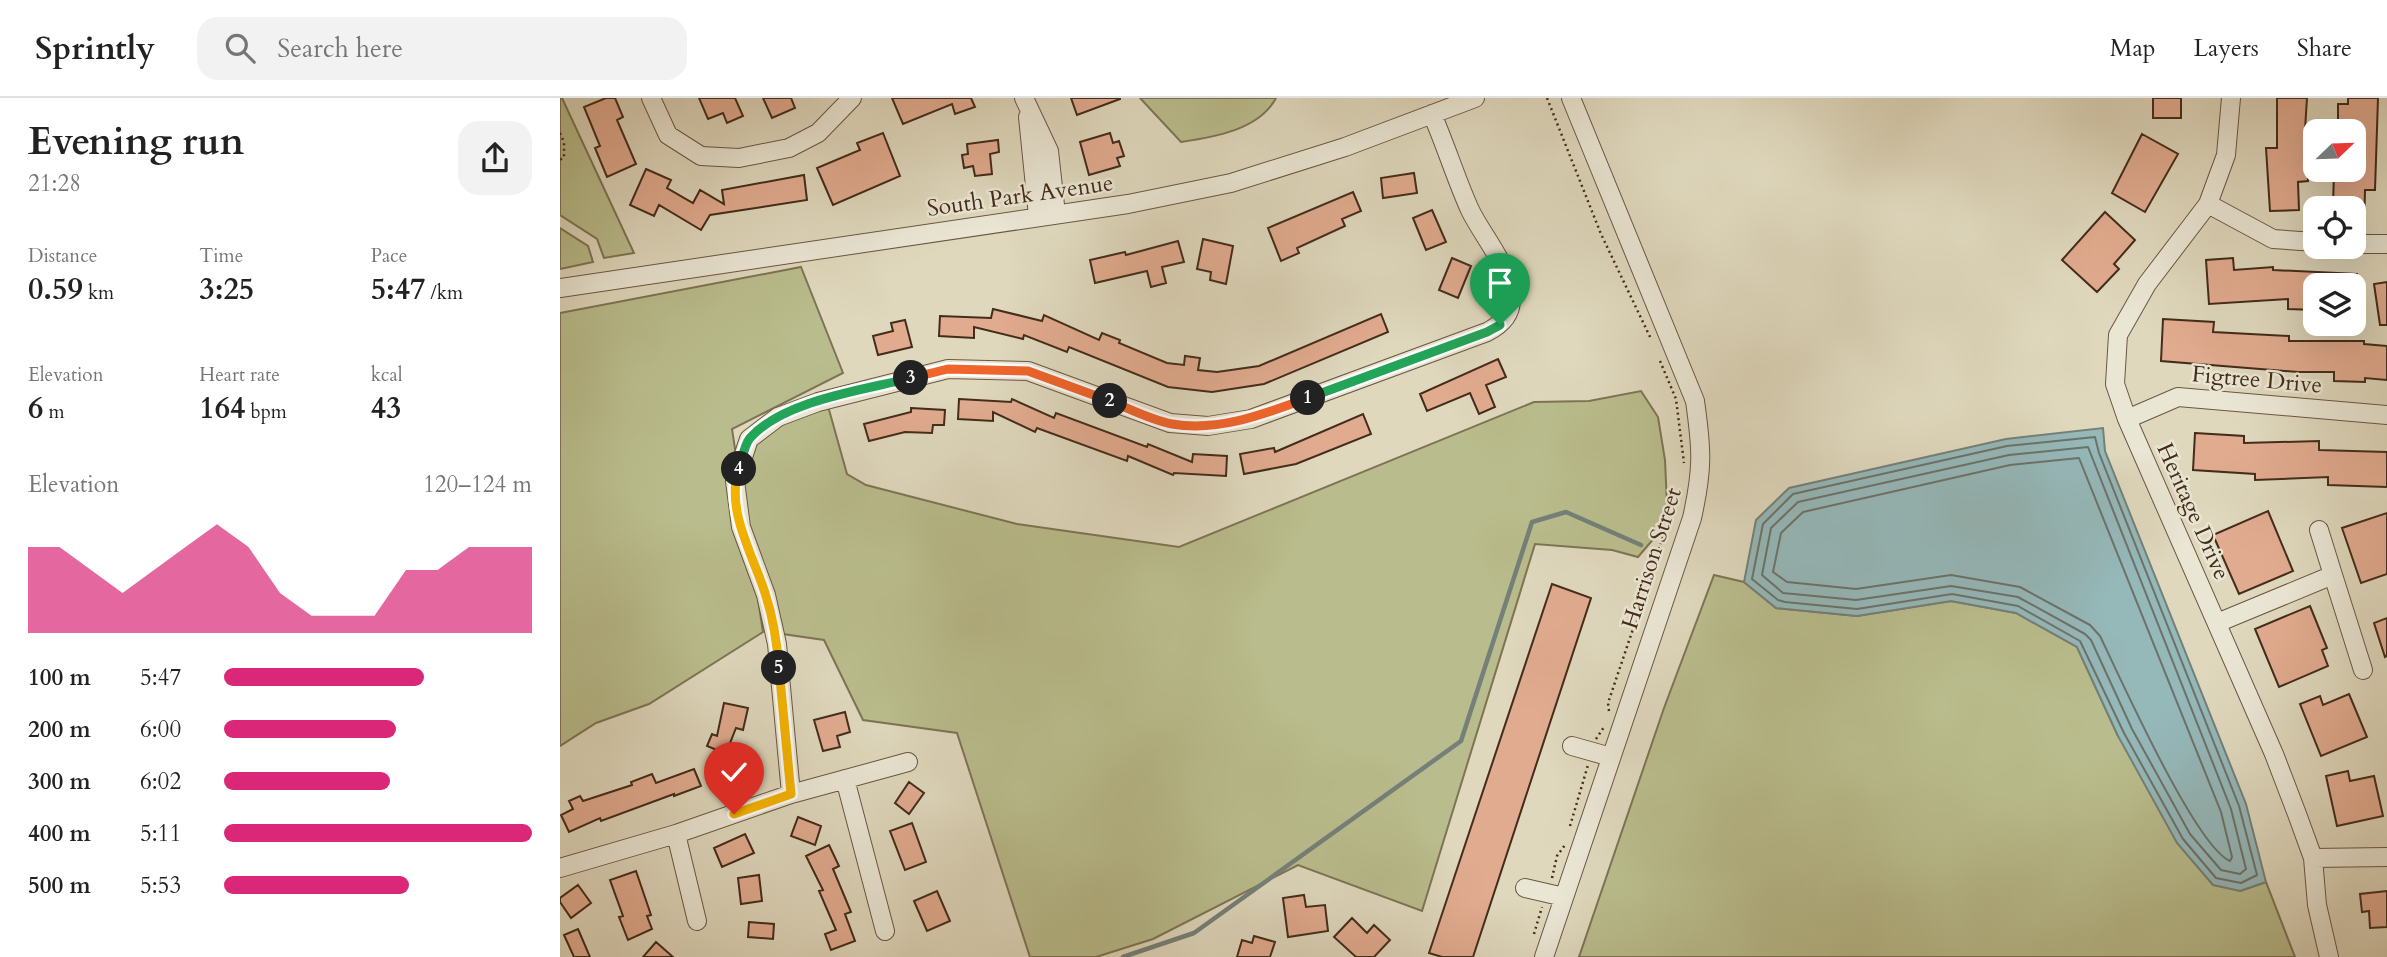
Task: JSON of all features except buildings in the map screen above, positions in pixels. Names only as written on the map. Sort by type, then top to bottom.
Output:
[{"type":"street","points":[[651,98],[668,135],[701,156],[739,158],[789,148],[818,133],[849,99]]},
{"type":"street","name":"South Park Avenue","points":[[560,288],[1128,204],[1231,183],[1345,147],[1475,98]]},
{"type":"street","name":"Harrison Street","points":[[1539,950],[1556,895],[1611,757],[1692,518],[1700,482],[1702,454],[1695,401],[1571,98]]},
{"type":"street","name":"Heritage Drive","points":[[2231,98],[2226,155],[2208,204],[2147,284],[2118,335],[2115,384],[2127,419],[2274,754],[2313,858],[2317,905],[2329,957]]},
{"type":"street","points":[[1025,102],[1047,215]]},
{"type":"street","points":[[791,794],[777,644],[766,595],[741,527],[735,481],[749,439],[778,417],[818,402],[948,369],[1028,371],[1170,424],[1208,426],[1251,419],[1487,332],[1500,325],[1508,313],[1510,290],[1502,267],[1471,211],[1432,114]]},
{"type":"street","points":[[2208,204],[2273,239],[2303,241]]},
{"type":"street","points":[[2366,244],[2387,244]]},
{"type":"street","name":"Figtree Drive","points":[[2127,419],[2178,397],[2387,415]]},
{"type":"street","points":[[2319,530],[2363,670]]},
{"type":"street","points":[[2217,624],[2333,576]]},
{"type":"street","points":[[1572,746],[1611,757]]},
{"type":"street","points":[[560,868],[676,834],[791,794],[908,762]]},
{"type":"street","points":[[845,779],[885,931]]},
{"type":"street","points":[[676,834],[697,921]]},
{"type":"street","points":[[2313,858],[2387,857]]},
{"type":"street","points":[[1525,888],[1556,895]]},
{"type":"path","points":[[1547,98],[1601,234],[1651,338],[1676,399],[1684,464]]},
{"type":"path","points":[[560,133],[564,142],[564,157],[560,160]]},
{"type":"path","points":[[1570,827],[1597,737],[1610,718],[1608,703],[1633,629],[1647,602],[1650,571],[1682,487]]},
{"type":"path","points":[[1539,950],[1556,895],[1557,856],[1569,839]]},
{"type":"green space","points":[[560,98],[634,253],[604,258],[597,239],[560,215]]},
{"type":"green space","points":[[1140,98],[1276,98],[1259,118],[1247,125],[1207,138],[1181,142]]},
{"type":"green space","points":[[560,228],[588,246],[593,262],[560,269]]},
{"type":"green space","points":[[801,267],[843,373],[732,429],[763,632],[649,704],[596,723],[560,746],[560,313]]},
{"type":"green space","points":[[1641,391],[1658,417],[1665,460],[1667,505],[1661,530],[1638,557],[1612,550],[1535,544],[1422,911],[1298,865],[1153,939],[1096,957],[1030,957],[957,733],[863,720],[824,640],[783,634],[748,524],[743,481],[756,443],[782,423],[828,406],[847,474],[866,485],[1017,524],[1179,547],[1534,402],[1589,401]]},
{"type":"green space","points":[[1714,575],[1744,582],[1776,608],[1857,616],[1951,601],[2016,613],[2077,647],[2118,736],[2240,891],[2266,882],[2295,957],[1579,957],[1664,708]]},
{"type":"water","points":[[2103,428],[2105,451],[2246,804],[2266,882],[2240,891],[2213,885],[2177,843],[2118,736],[2077,647],[2016,613],[1951,601],[1857,616],[1776,608],[1744,582],[1756,520],[1789,488],[2006,439]]},
{"type":"waterway","points":[[1123,957],[1194,933],[1461,741],[1532,522],[1566,512],[1641,545]]},
{"type":"route","points":[[734,814],[791,794],[777,644],[766,595],[741,527],[735,481],[749,439],[778,417],[818,402],[948,369],[1028,371],[1170,424],[1208,426],[1251,419],[1500,325]]}]
